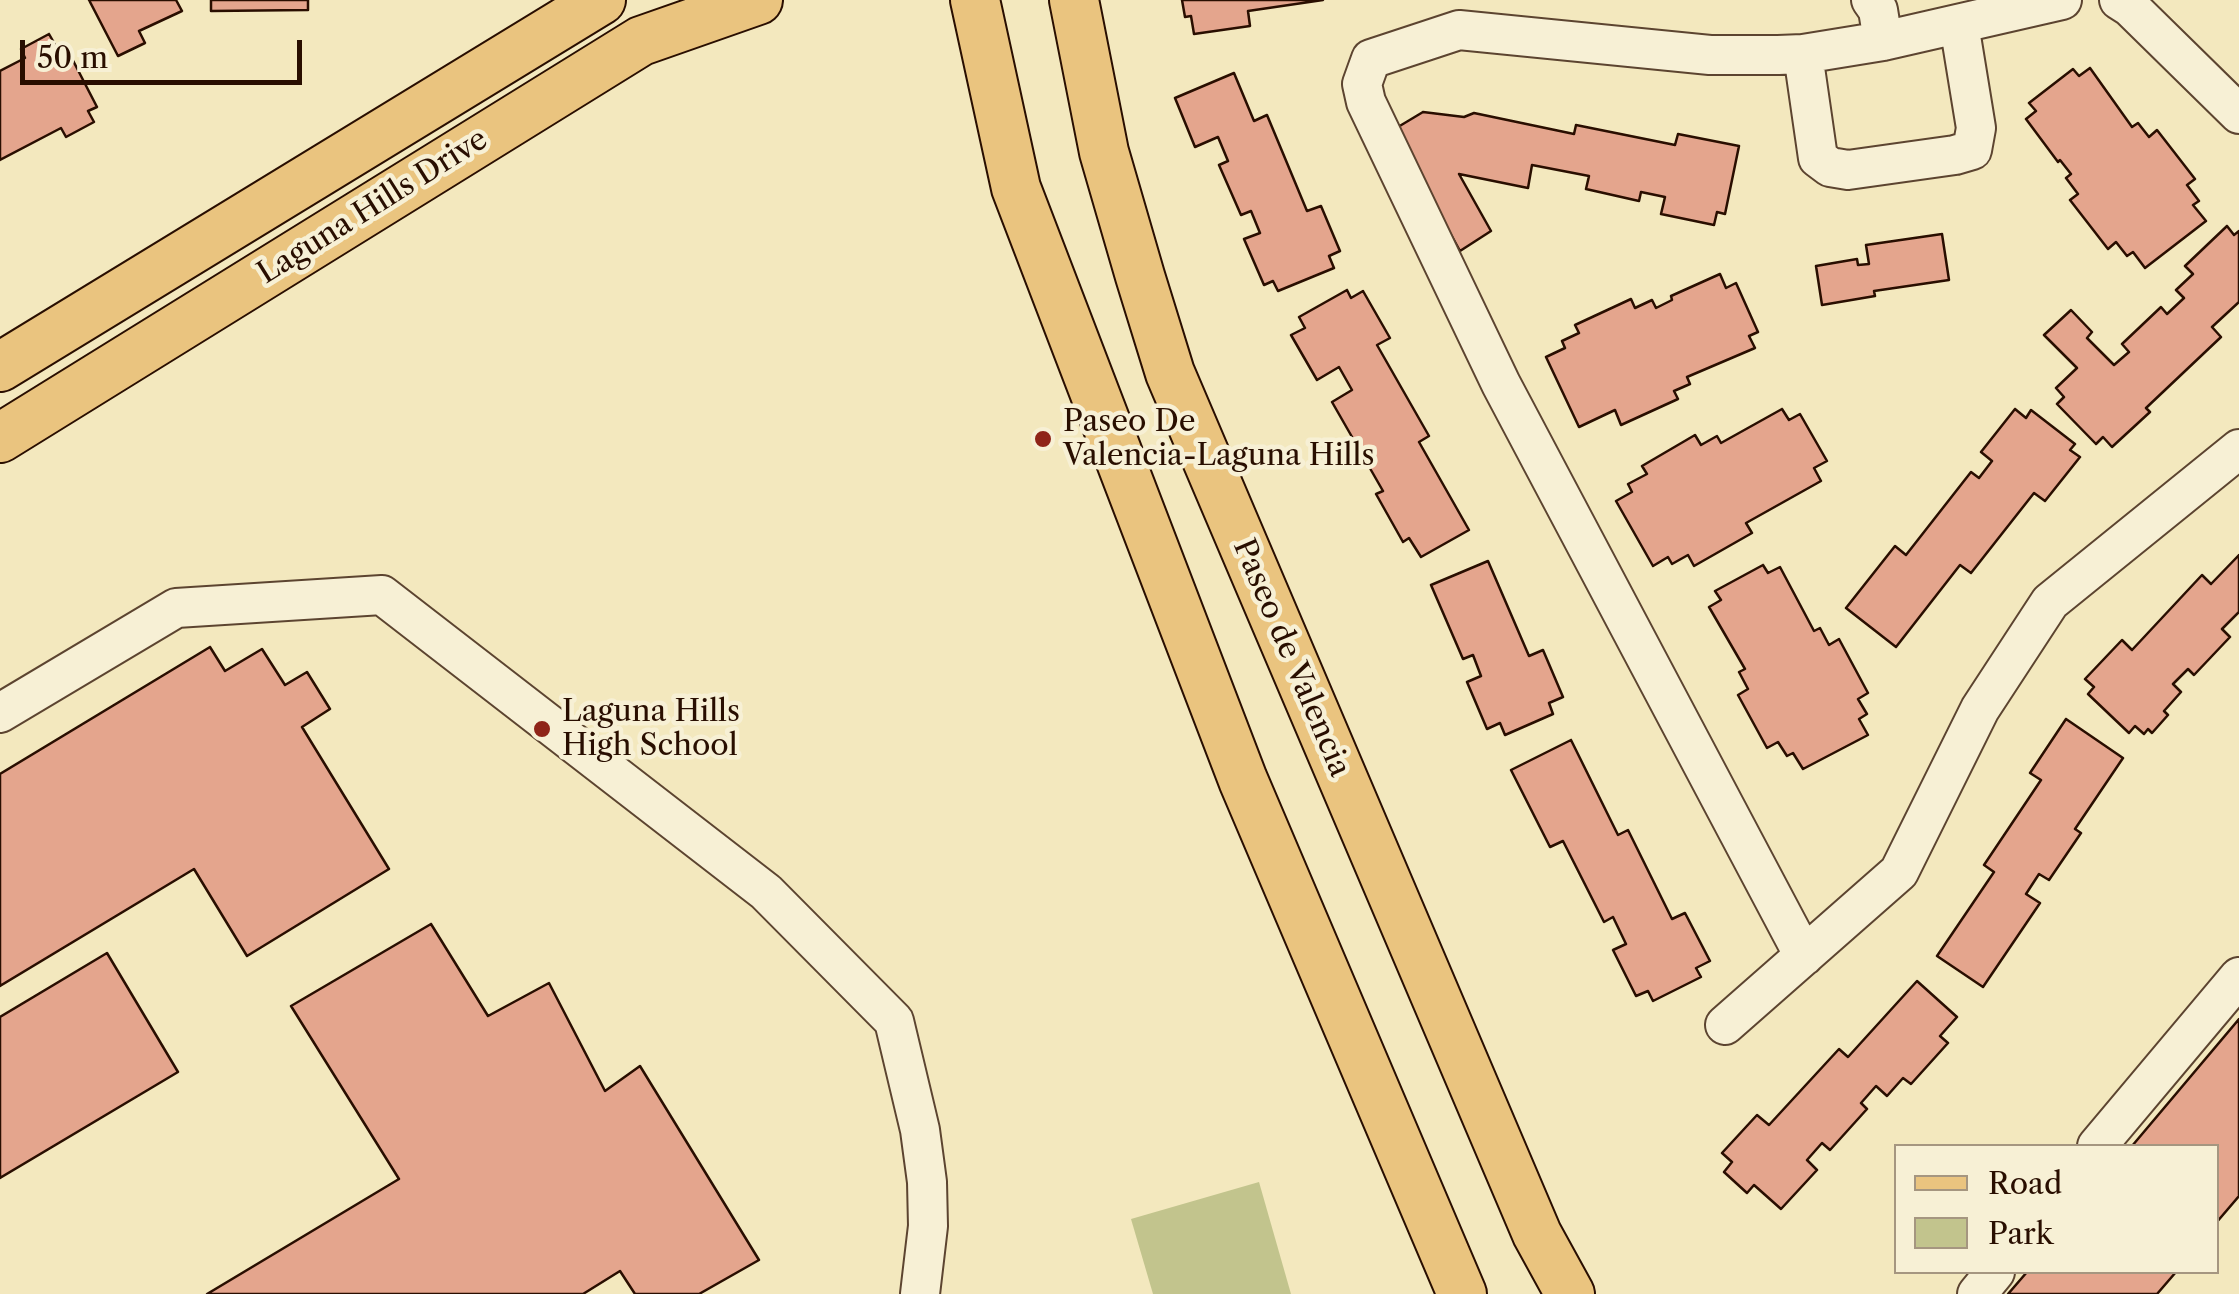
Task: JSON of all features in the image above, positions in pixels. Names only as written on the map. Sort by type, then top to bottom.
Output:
[{"type":"main road","name":"Laguna Hills Drive","points":[[0,368],[601,0]]},
{"type":"main road","name":"Laguna Hills Drive","points":[[0,438],[641,42],[758,0]]},
{"type":"main road","points":[[975,0],[1016,188],[1243,780],[1462,1294]]},
{"type":"main road","name":"Paseo de Valencia","points":[[1074,0],[1104,152],[1170,373],[1537,1234],[1570,1294]]},
{"type":"lane","points":[[1804,956],[1501,384],[1366,102],[1362,84],[1371,59],[1460,30],[1710,54],[1803,54],[1879,13],[1959,24],[2062,0]]},
{"type":"lane","points":[[2119,0],[2239,114]]},
{"type":"lane","points":[[1803,54],[1818,158],[1830,167],[1848,170],[1956,155],[1972,150],[1976,128],[1959,24]]},
{"type":"lane","points":[[1725,1025],[1900,872],[1980,709],[2050,602],[2239,449]]},
{"type":"lane","points":[[0,713],[176,608],[382,595],[766,892],[894,1021],[920,1130],[927,1182],[928,1226],[920,1294]]},
{"type":"lane","points":[[2099,1144],[2239,977]]},
{"type":"lane","points":[[1976,1294],[1993,1274]]},
{"type":"green space","points":[[1259,1182],[1291,1294],[1153,1294],[1131,1219]]},
{"type":"building","points":[[89,0],[176,0],[182,11],[139,31],[145,43],[118,56]]},
{"type":"building","points":[[211,0],[308,0],[308,10],[211,11]]},
{"type":"building","points":[[1182,0],[1323,0],[1248,11],[1250,26],[1194,34],[1191,16],[1185,17]]},
{"type":"building","points":[[49,34],[57,48],[65,45],[97,107],[88,111],[94,122],[66,137],[61,128],[0,160],[0,71],[25,58],[21,49]]},
{"type":"building","points":[[2090,68],[2132,127],[2138,123],[2149,137],[2157,130],[2195,179],[2187,185],[2199,201],[2193,205],[2206,221],[2145,268],[2133,252],[2127,256],[2116,242],[2108,249],[2070,200],[2078,194],[2066,178],[2071,174],[2026,119],[2036,111],[2029,103],[2073,69],[2079,76]]},
{"type":"building","points":[[1234,73],[1254,121],[1267,115],[1307,211],[1321,206],[1340,251],[1329,256],[1334,268],[1278,291],[1273,281],[1264,285],[1244,239],[1260,233],[1251,211],[1241,215],[1219,165],[1228,161],[1218,137],[1195,147],[1175,98]]},
{"type":"building","points":[[1423,112],[1464,117],[1474,113],[1574,134],[1576,125],[1675,145],[1678,134],[1739,146],[1725,214],[1717,212],[1714,225],[1661,214],[1665,197],[1641,192],[1639,201],[1586,189],[1589,176],[1532,165],[1528,188],[1459,174],[1491,231],[1460,251],[1393,130]]},
{"type":"building","points":[[2227,226],[2234,235],[2239,231],[2239,302],[2212,327],[2221,337],[2146,408],[2150,412],[2112,447],[2103,437],[2096,444],[2057,404],[2064,397],[2056,388],[2077,368],[2044,335],[2071,310],[2092,332],[2087,338],[2114,365],[2129,352],[2122,344],[2161,307],[2167,314],[2184,298],[2176,290],[2193,274],[2185,266]]},
{"type":"building","points":[[1942,234],[1949,280],[1874,291],[1875,296],[1822,305],[1816,266],[1857,259],[1858,265],[1869,264],[1866,245]]},
{"type":"building","points":[[1720,274],[1726,288],[1736,283],[1758,332],[1749,336],[1755,348],[1687,377],[1690,384],[1674,391],[1678,399],[1621,425],[1615,410],[1579,427],[1546,357],[1565,348],[1562,341],[1579,333],[1575,325],[1631,299],[1635,308],[1652,300],[1656,308],[1672,300],[1671,296]]},
{"type":"building","points":[[1347,290],[1351,298],[1363,291],[1390,338],[1377,345],[1429,436],[1419,442],[1469,530],[1421,557],[1409,538],[1403,542],[1376,494],[1383,491],[1332,402],[1352,390],[1339,367],[1317,380],[1291,335],[1305,328],[1299,317]]},
{"type":"building","points":[[1782,409],[1789,420],[1800,414],[1827,461],[1814,468],[1821,481],[1746,523],[1752,533],[1694,566],[1688,555],[1672,564],[1668,557],[1653,566],[1616,501],[1632,492],[1628,484],[1647,474],[1642,466],[1695,435],[1701,445],[1717,436],[1721,443]]},
{"type":"building","points":[[2015,409],[2026,418],[2031,410],[2075,444],[2070,450],[2080,457],[2045,501],[2034,493],[1971,573],[1960,565],[1896,647],[1846,608],[1895,546],[1906,555],[1971,472],[1979,478],[1992,461],[1981,452]]},
{"type":"building","points":[[2239,555],[2239,612],[2222,629],[2230,637],[2194,675],[2188,669],[2173,684],[2181,692],[2152,733],[2148,729],[2144,734],[2135,726],[2129,733],[2088,694],[2094,687],[2085,679],[2122,640],[2132,650],[2202,575],[2211,584]]},
{"type":"building","points":[[1488,561],[1529,656],[1543,650],[1563,697],[1549,703],[1553,714],[1505,735],[1500,723],[1487,729],[1467,682],[1481,676],[1473,655],[1463,659],[1431,585]]},
{"type":"building","points":[[1763,565],[1768,573],[1780,567],[1814,631],[1820,628],[1829,645],[1839,639],[1868,693],[1858,699],[1867,714],[1859,719],[1868,735],[1803,769],[1793,753],[1787,756],[1778,742],[1767,748],[1738,695],[1748,689],[1739,672],[1745,669],[1709,607],[1721,600],[1715,591]]},
{"type":"building","points":[[210,647],[225,671],[262,649],[285,685],[307,672],[330,709],[302,727],[389,869],[247,956],[194,869],[0,986],[0,774]]},
{"type":"building","points":[[2066,719],[2123,758],[2075,829],[2081,833],[2049,880],[2039,874],[2026,894],[2040,903],[1983,987],[1937,956],[1994,872],[1984,865],[2041,780],[2030,773]]},
{"type":"building","points":[[1571,740],[1618,835],[1628,830],[1672,919],[1685,913],[1710,961],[1696,968],[1701,977],[1653,1001],[1648,991],[1636,996],[1613,950],[1626,944],[1613,917],[1604,922],[1563,841],[1550,847],[1511,770]]},
{"type":"building","points":[[431,924],[488,1016],[549,983],[605,1091],[640,1066],[759,1260],[699,1294],[635,1294],[620,1271],[583,1294],[207,1294],[399,1179],[291,1006]]},
{"type":"building","points":[[107,953],[178,1072],[0,1178],[0,1017]]},
{"type":"building","points":[[1917,981],[1957,1017],[1940,1036],[1948,1043],[1911,1084],[1903,1078],[1887,1096],[1876,1086],[1861,1103],[1867,1109],[1830,1150],[1822,1143],[1807,1160],[1817,1170],[1781,1209],[1754,1185],[1747,1193],[1724,1172],[1732,1162],[1722,1153],[1757,1115],[1769,1125],[1839,1049],[1848,1057]]},
{"type":"building","points":[[2239,1019],[2239,1196],[2219,1219],[2219,1144],[2134,1144]]},
{"type":"building","points":[[2025,1274],[2174,1274],[2157,1294],[2008,1294]]},
{"type":"place","name":"Paseo De Valencia-Laguna Hills","points":[[1043,439]]},
{"type":"place","name":"Laguna Hills High School","points":[[542,729]]}]
